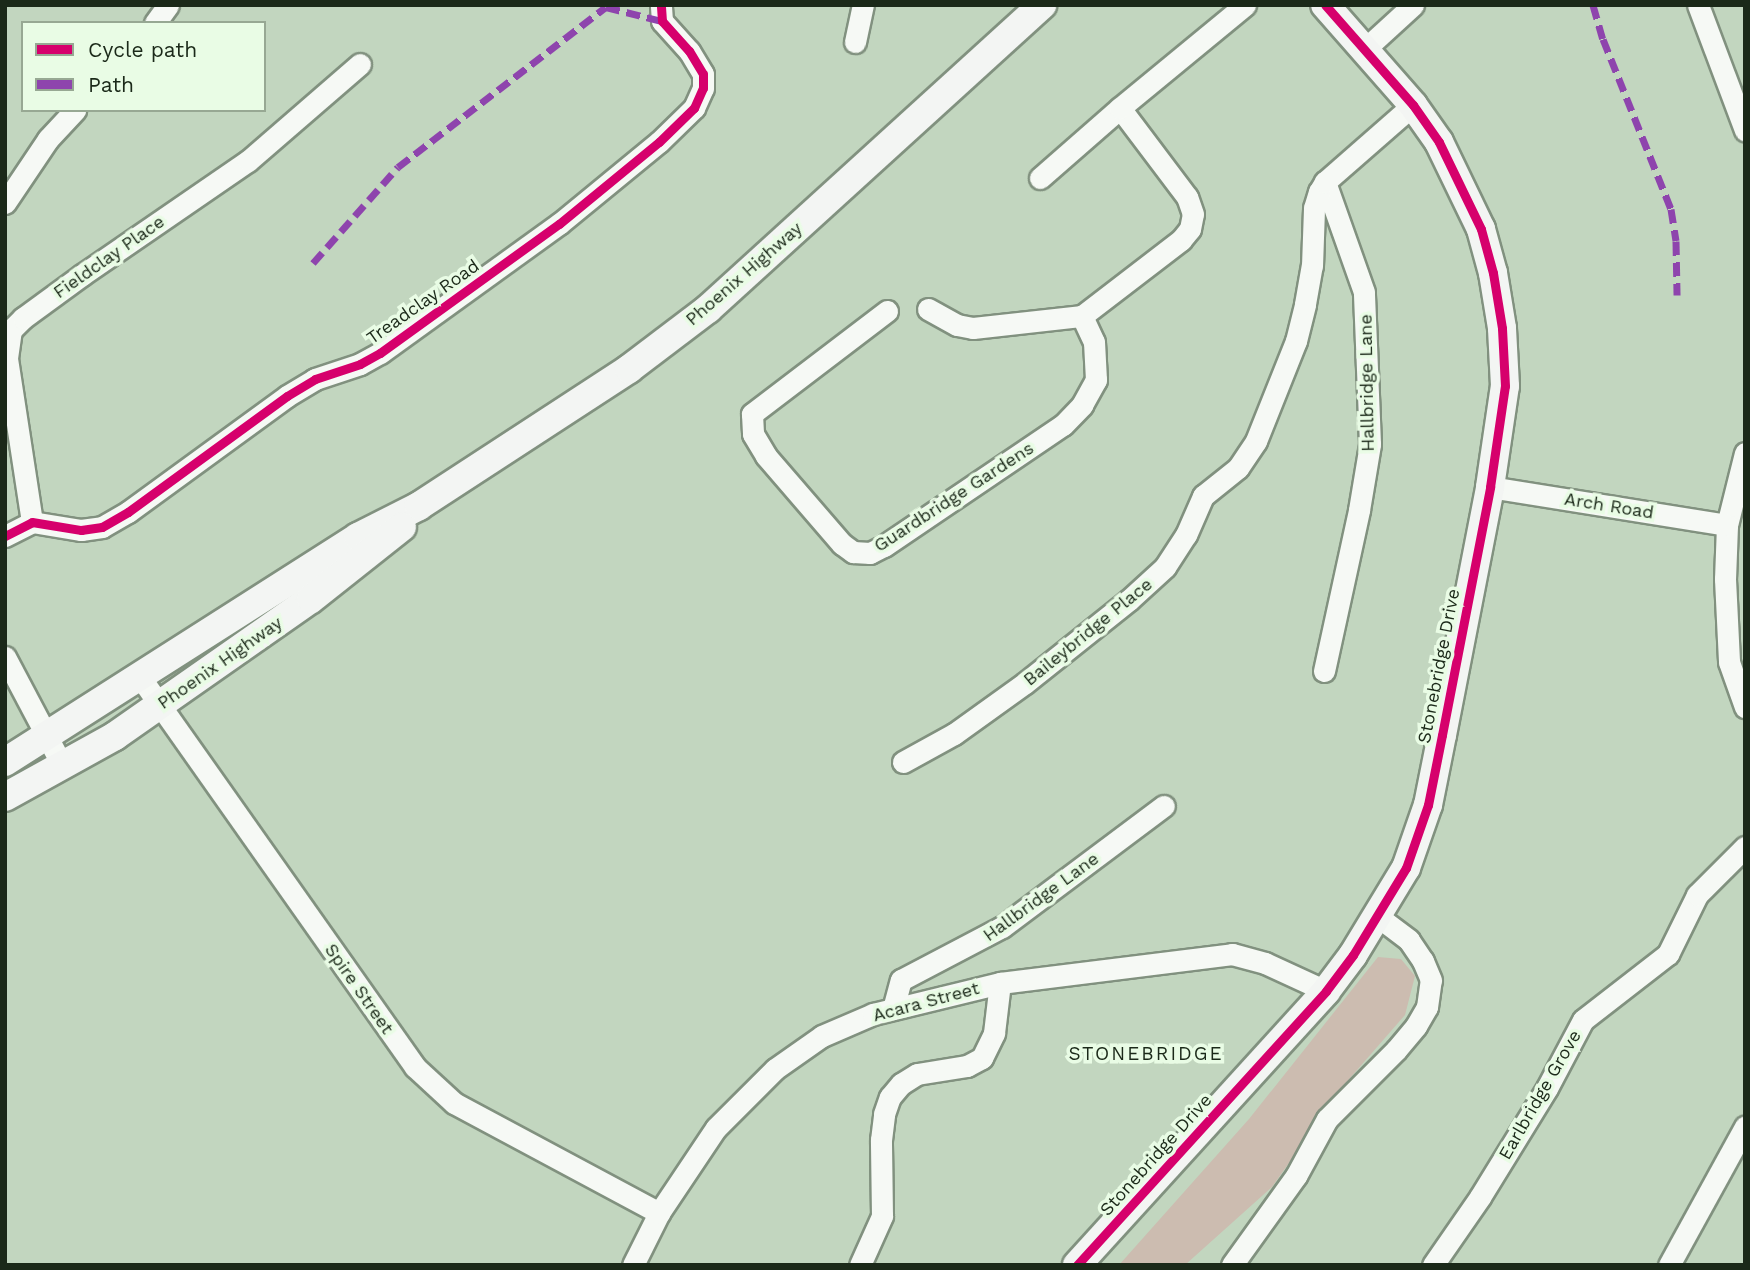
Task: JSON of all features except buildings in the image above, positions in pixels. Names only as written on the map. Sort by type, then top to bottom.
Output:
[{"type":"main road","name":"Phoenix Highway","points":[[5,762],[47,738],[358,537],[419,506],[629,369],[708,309],[1042,5]]},
{"type":"main road","name":"Stonebridge Drive","points":[[1077,1265],[1325,991],[1379,917],[1406,867],[1428,805],[1490,487],[1505,386],[1502,328],[1493,273],[1481,229],[1459,178],[1439,142],[1413,106],[1325,5]]},
{"type":"main road","name":"Phoenix Highway","points":[[5,797],[63,767],[160,705],[372,552],[399,531],[419,506]]},
{"type":"street","points":[[156,21],[168,5]]},
{"type":"street","name":"Treadclay Road","points":[[32,522],[81,530],[102,527],[128,512],[296,390],[315,379],[360,364],[380,352],[559,224],[659,142],[694,108],[703,88],[698,62],[662,21],[661,5]]},
{"type":"street","points":[[855,41],[863,5]]},
{"type":"street","points":[[1040,178],[1245,5]]},
{"type":"street","points":[[1365,49],[1413,5]]},
{"type":"street","points":[[1698,5],[1745,130]]},
{"type":"street","name":"Fieldclay Place","points":[[32,522],[7,358],[11,330],[72,282],[248,161],[360,64]]},
{"type":"street","points":[[1325,182],[1413,106]]},
{"type":"street","points":[[928,309],[957,325],[973,328],[1082,316],[1181,240],[1190,229],[1193,214],[1180,183],[1120,108]]},
{"type":"street","points":[[5,203],[48,139],[73,112]]},
{"type":"street","name":"Hallbridge Lane","points":[[1324,671],[1366,478],[1370,416],[1364,292],[1325,182]]},
{"type":"street","name":"Baileybridge Place","points":[[903,762],[954,734],[1025,683],[1129,600],[1165,567],[1185,535],[1203,496],[1246,458],[1256,441],[1296,341],[1312,266],[1314,208],[1325,182]]},
{"type":"street","name":"Guardbridge Gardens","points":[[887,311],[752,414],[753,434],[766,456],[842,544],[853,552],[870,553],[884,545],[1063,425],[1082,405],[1096,380],[1094,342],[1082,316]]},
{"type":"street","points":[[1745,453],[1727,525],[1726,634],[1729,662],[1745,707]]},
{"type":"street","name":"Arch Road","points":[[1490,487],[1727,525]]},
{"type":"street","points":[[5,537],[32,522]]},
{"type":"street","points":[[5,657],[63,767]]},
{"type":"street","name":"Spire Street","points":[[140,677],[415,1067],[454,1103],[659,1213]]},
{"type":"street","name":"Hallbridge Lane","points":[[893,1009],[901,980],[1002,927],[1164,806]]},
{"type":"street","name":"Earlbridge Grove","points":[[1433,1265],[1547,1088],[1583,1020],[1668,954],[1697,895],[1745,847]]},
{"type":"street","points":[[1233,1265],[1296,1176],[1327,1119],[1396,1050],[1416,1026],[1427,1007],[1431,981],[1423,961],[1409,940],[1379,917]]},
{"type":"street","name":"Acara Street","points":[[633,1265],[659,1213],[716,1128],[775,1069],[822,1037],[893,1009],[1000,983],[1232,954],[1265,963],[1325,991]]},
{"type":"street","points":[[860,1265],[882,1216],[881,1140],[884,1114],[890,1097],[901,1084],[917,1074],[967,1066],[982,1058],[995,1033],[1000,983]]},
{"type":"street","points":[[1669,1265],[1745,1127]]},
{"type":"shaded area","points":[[1378,957],[1401,959],[1415,976],[1405,1015],[1344,1085],[1272,1187],[1185,1265],[1119,1265],[1249,1119]]},
{"type":"marked path","points":[[1593,5],[1603,39],[1671,209],[1676,241],[1677,295]]},
{"type":"marked path","points":[[313,263],[398,167],[606,7],[662,21]]},
{"type":"cycle path","points":[[5,536],[32,522],[81,530],[102,527],[128,512],[287,396],[315,379],[360,364],[380,353],[559,224],[659,142],[694,108],[703,88],[703,74],[689,51],[662,21],[661,5]]},
{"type":"cycle path","points":[[1077,1265],[1326,991],[1353,955],[1406,868],[1428,805],[1442,735],[1490,487],[1505,386],[1502,328],[1493,273],[1481,229],[1439,142],[1413,105],[1325,5]]},
{"type":"district","name":"STONEBRIDGE","points":[[1146,1054]]}]
